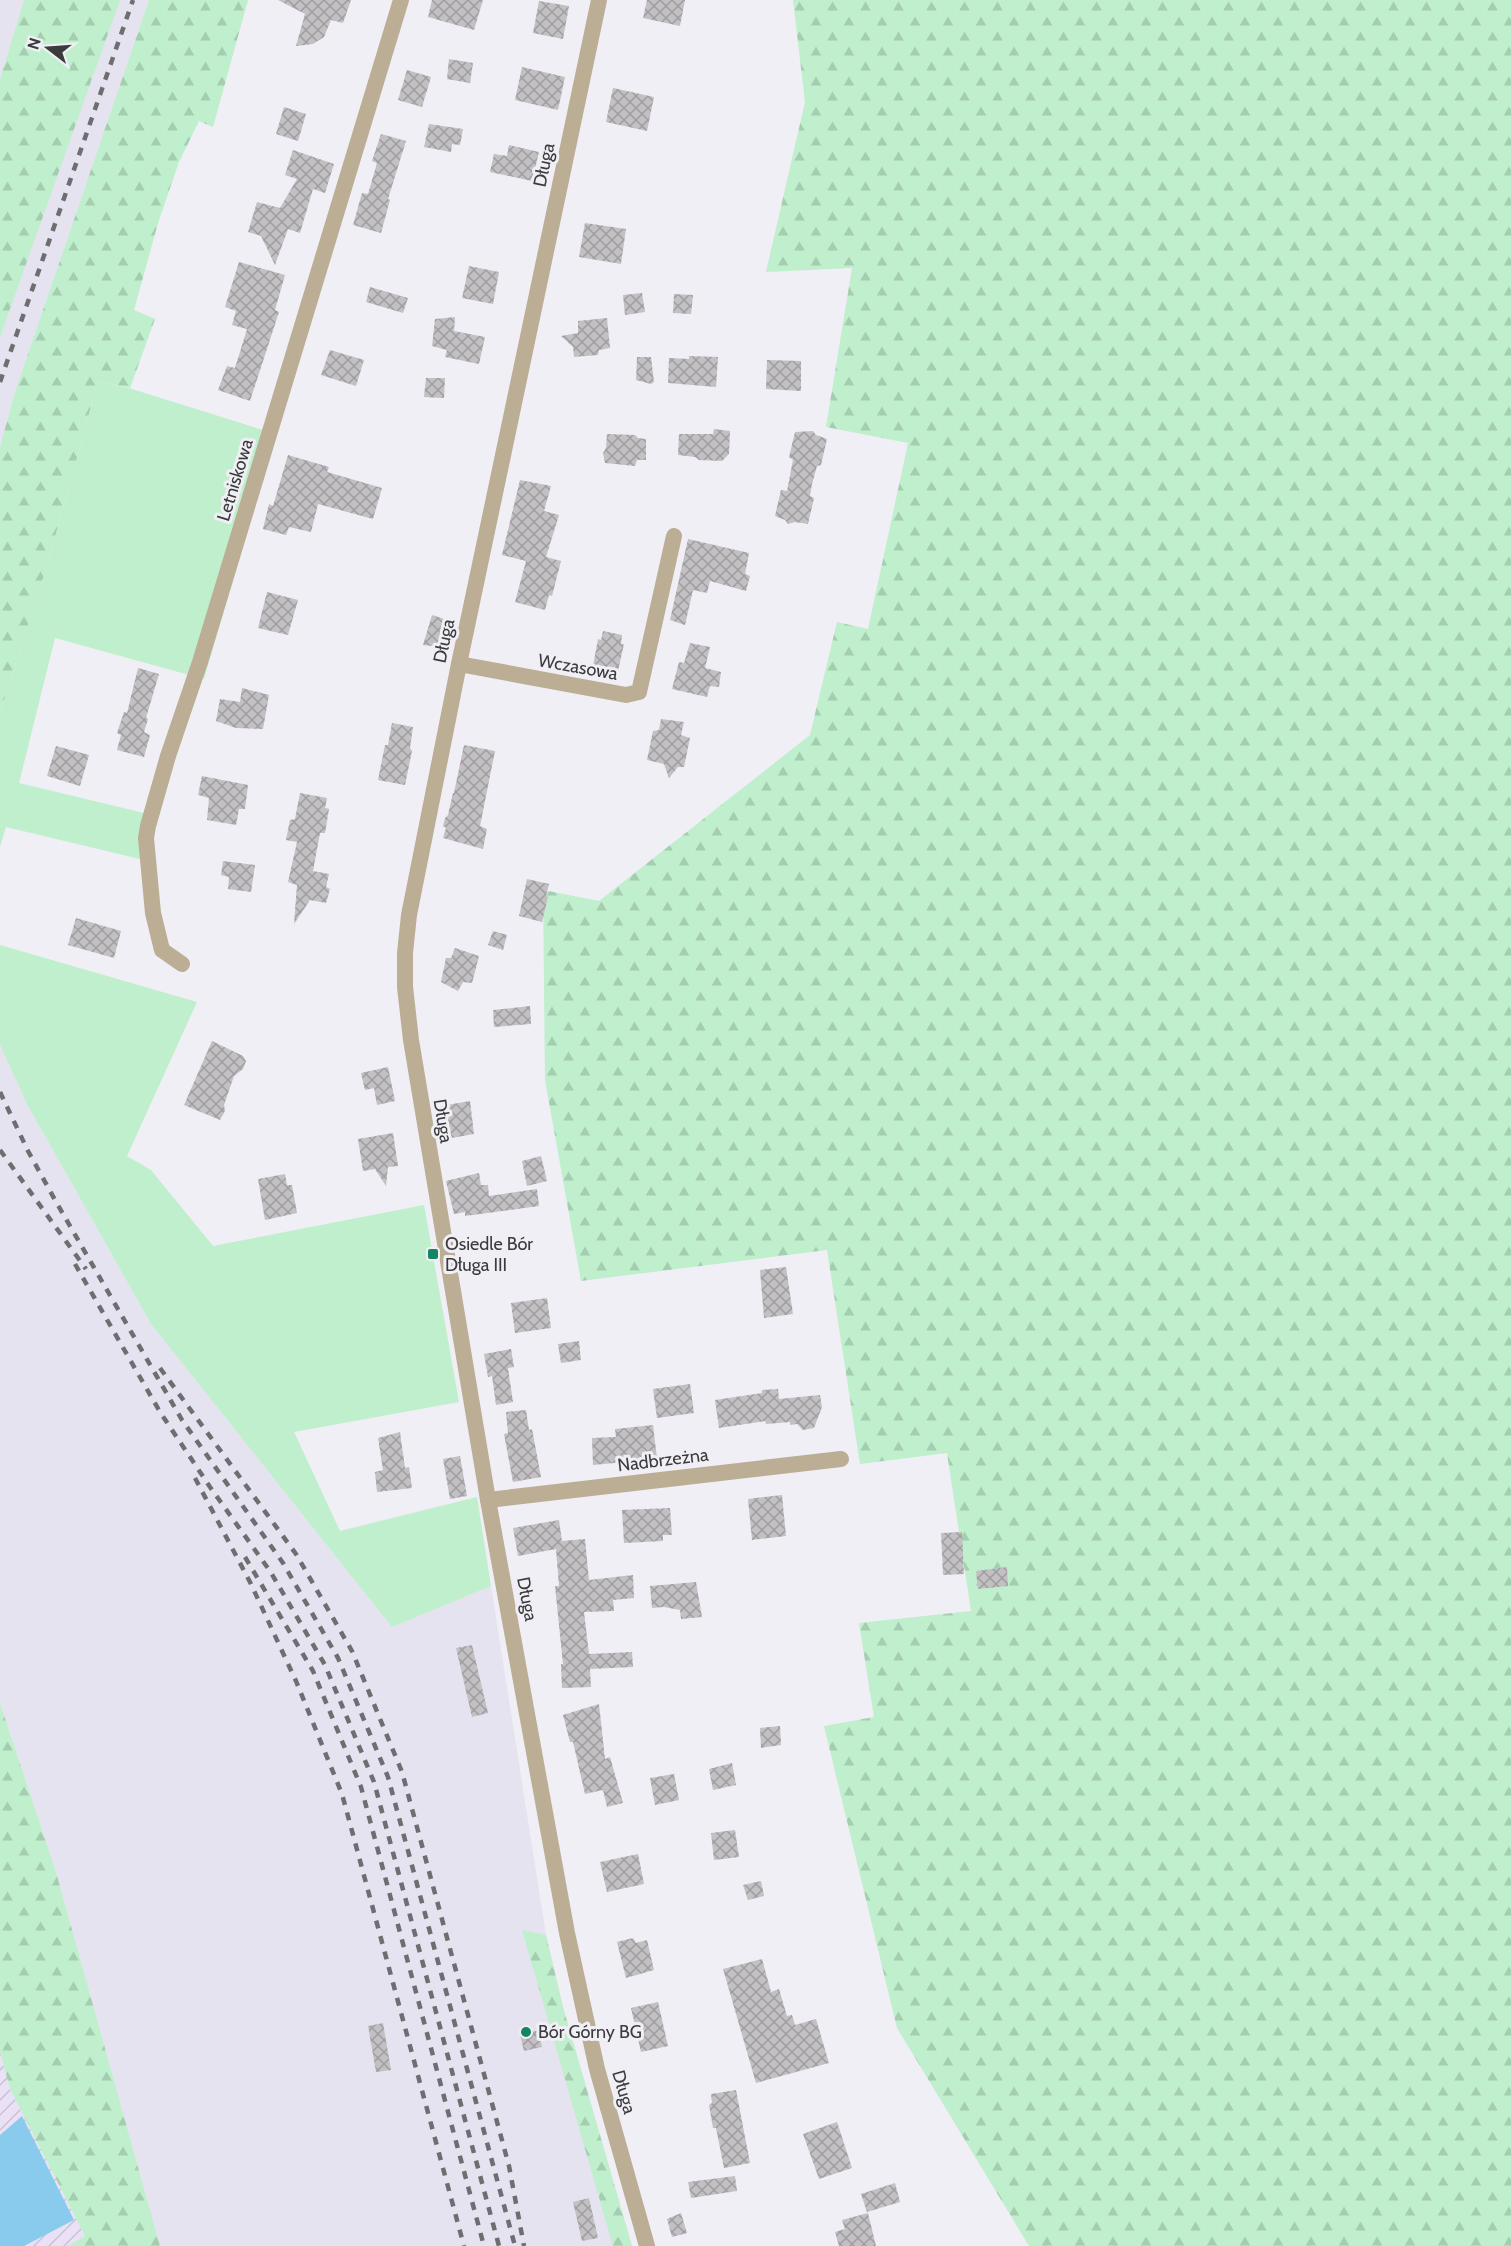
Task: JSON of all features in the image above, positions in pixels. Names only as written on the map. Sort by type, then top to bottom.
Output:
[{"type":"street","name":"Letniskowa","points":[[182,964],[162,950],[153,913],[147,826],[200,662],[401,0]]},
{"type":"street","name":"Długa","points":[[599,0],[459,664],[409,915],[405,953],[405,987],[422,1112],[488,1500],[567,1933],[597,2069],[647,2246]]},
{"type":"street","name":"Wczasowa","points":[[459,664],[626,695],[639,692],[674,536]]},
{"type":"street","name":"Nadbrzeżna","points":[[488,1500],[841,1459]]},
{"type":"shaded area","points":[[0,0],[24,0],[0,79]]},
{"type":"shaded area","points":[[118,0],[149,0],[15,392],[0,447],[0,335]]},
{"type":"shaded area","points":[[0,1045],[27,1104],[151,1324],[392,1627],[491,1586],[546,1935],[563,2007],[632,2246],[160,2246],[56,1872],[0,1703]]},
{"type":"shaded area","points":[[0,2052],[10,2089],[85,2236],[67,2246],[0,2246]]},
{"type":"green space","points":[[24,0],[120,0],[0,337],[0,79]]},
{"type":"green space","points":[[149,0],[248,0],[213,127],[199,121],[179,162],[158,223],[134,310],[155,319],[130,388],[98,381],[47,566],[0,712],[0,447],[15,392]]},
{"type":"green space","points":[[793,0],[1511,0],[1511,2246],[1029,2246],[897,2028],[824,1726],[874,1717],[859,1623],[971,1611],[947,1453],[860,1464],[827,1250],[581,1281],[545,1080],[543,890],[599,901],[810,735],[837,622],[868,629],[908,443],[826,427],[852,268],[766,272],[805,102]]},
{"type":"green space","points":[[98,381],[132,389],[276,434],[204,679],[55,638],[19,783],[144,813],[140,859],[6,827],[0,847],[0,712],[47,566]]},
{"type":"green space","points":[[0,945],[197,1002],[127,1156],[151,1170],[213,1246],[424,1205],[459,1402],[294,1432],[340,1531],[477,1497],[491,1586],[392,1627],[151,1324],[27,1104],[0,1045]]},
{"type":"green space","points":[[0,1703],[56,1872],[160,2246],[67,2246],[85,2236],[10,2089],[0,2052]]},
{"type":"green space","points":[[522,1930],[546,1935],[563,2007],[632,2246],[613,2246]]},
{"type":"water","points":[[22,2116],[74,2220],[24,2246],[0,2246],[0,2135]]},
{"type":"building","points":[[278,0],[351,0],[343,23],[331,20],[324,37],[313,44],[296,46],[305,14]]},
{"type":"building","points":[[432,0],[483,0],[474,30],[428,17]]},
{"type":"building","points":[[647,0],[685,0],[680,26],[643,18]]},
{"type":"building","points":[[539,1],[569,6],[563,39],[533,33]]},
{"type":"building","points":[[449,59],[473,63],[470,83],[447,79]]},
{"type":"building","points":[[522,67],[565,77],[558,110],[515,100]]},
{"type":"building","points":[[407,70],[431,77],[422,107],[398,100]]},
{"type":"building","points":[[613,88],[654,97],[647,131],[606,122]]},
{"type":"building","points":[[284,107],[306,114],[298,141],[276,134]]},
{"type":"building","points":[[429,124],[463,129],[460,145],[452,144],[451,152],[424,147]]},
{"type":"building","points":[[381,134],[406,141],[388,199],[390,200],[381,233],[353,225],[362,193],[368,194],[377,163],[372,161]]},
{"type":"building","points":[[509,145],[539,152],[532,181],[490,172],[494,154],[507,156]]},
{"type":"building","points":[[293,150],[334,164],[325,193],[313,189],[300,233],[288,229],[275,265],[261,236],[248,232],[257,202],[280,208],[297,179],[285,175]]},
{"type":"building","points":[[585,223],[626,229],[621,264],[579,257]]},
{"type":"building","points":[[239,262],[285,275],[275,310],[279,312],[250,401],[218,390],[227,366],[235,368],[247,329],[232,325],[236,311],[225,307]]},
{"type":"building","points":[[469,266],[499,272],[493,304],[462,298]]},
{"type":"building","points":[[370,287],[408,298],[403,313],[366,302]]},
{"type":"building","points":[[642,293],[645,312],[625,315],[623,295]]},
{"type":"building","points":[[674,294],[693,295],[691,314],[673,313]]},
{"type":"building","points":[[455,317],[454,331],[485,337],[479,364],[445,357],[447,350],[432,346],[435,319]]},
{"type":"building","points":[[607,318],[610,348],[599,350],[598,355],[574,357],[573,347],[561,336],[578,333],[578,321]]},
{"type":"building","points":[[330,350],[364,360],[356,386],[321,375]]},
{"type":"building","points":[[689,356],[718,357],[716,387],[668,383],[669,358],[689,359]]},
{"type":"building","points":[[637,357],[651,357],[654,382],[651,384],[636,380]]},
{"type":"building","points":[[767,360],[801,361],[801,391],[766,389]]},
{"type":"building","points":[[426,378],[445,378],[444,398],[424,397]]},
{"type":"building","points":[[714,429],[730,431],[729,454],[722,461],[699,460],[695,457],[678,455],[679,434],[713,434]]},
{"type":"building","points":[[813,431],[816,435],[827,439],[821,465],[817,466],[812,484],[810,496],[814,498],[808,524],[795,522],[788,524],[785,520],[775,516],[781,490],[787,491],[793,460],[789,457],[795,432]]},
{"type":"building","points":[[607,434],[635,435],[646,439],[646,460],[637,460],[635,466],[605,463],[603,453],[606,448]]},
{"type":"building","points":[[288,455],[329,467],[327,472],[382,488],[373,519],[318,504],[311,532],[289,527],[286,535],[263,529],[269,504],[273,506]]},
{"type":"building","points":[[520,480],[551,486],[544,511],[559,515],[546,557],[561,561],[552,596],[549,595],[545,610],[515,602],[526,561],[502,555]]},
{"type":"building","points":[[688,539],[749,553],[745,574],[750,576],[746,591],[710,581],[707,593],[693,590],[685,625],[670,620]]},
{"type":"building","points":[[267,592],[298,600],[288,635],[258,628]]},
{"type":"building","points":[[432,615],[447,620],[441,647],[423,645]]},
{"type":"building","points":[[603,631],[622,635],[621,644],[624,644],[618,671],[593,666],[598,639],[601,640]]},
{"type":"building","points":[[690,643],[710,647],[705,668],[721,672],[719,687],[710,686],[707,697],[672,689],[679,662],[684,663]]},
{"type":"building","points":[[138,668],[159,674],[146,718],[148,719],[144,732],[150,735],[144,757],[117,750],[121,735],[117,733],[124,712],[127,713]]},
{"type":"building","points":[[242,688],[269,695],[263,729],[236,728],[216,721],[220,699],[240,702]]},
{"type":"building","points":[[661,719],[684,722],[681,735],[690,738],[684,767],[678,767],[669,778],[664,764],[647,760],[653,731],[659,730]]},
{"type":"building","points":[[392,723],[413,727],[410,748],[412,751],[405,785],[378,780]]},
{"type":"building","points":[[464,745],[495,751],[480,826],[487,829],[483,849],[443,838],[446,828],[443,826],[454,793]]},
{"type":"building","points":[[56,746],[89,755],[80,786],[47,776]]},
{"type":"building","points":[[202,776],[248,785],[245,809],[239,809],[236,825],[207,820],[209,798],[198,795]]},
{"type":"building","points":[[300,793],[327,798],[325,808],[329,809],[325,833],[320,833],[313,871],[329,874],[326,887],[330,889],[326,903],[310,900],[294,924],[297,885],[288,882],[297,842],[286,840],[290,820],[295,819]]},
{"type":"building","points":[[223,861],[255,865],[251,892],[228,889],[229,877],[221,875]]},
{"type":"building","points":[[527,879],[549,884],[542,922],[519,916]]},
{"type":"building","points":[[76,918],[121,931],[114,958],[68,945]]},
{"type":"building","points":[[493,931],[507,935],[503,950],[488,945]]},
{"type":"building","points":[[455,948],[479,956],[472,983],[463,982],[458,991],[441,982],[446,958],[451,958]]},
{"type":"building","points":[[530,1006],[531,1024],[494,1027],[493,1010]]},
{"type":"building","points":[[212,1041],[243,1056],[246,1061],[243,1069],[234,1076],[224,1105],[225,1111],[220,1120],[184,1105]]},
{"type":"building","points":[[388,1067],[395,1101],[377,1105],[374,1088],[365,1090],[361,1073]]},
{"type":"building","points":[[470,1101],[474,1134],[446,1139],[441,1106]]},
{"type":"building","points":[[393,1133],[398,1166],[388,1167],[386,1186],[375,1169],[363,1171],[358,1139]]},
{"type":"building","points":[[541,1156],[547,1181],[527,1186],[522,1161]]},
{"type":"building","points":[[479,1173],[481,1185],[488,1185],[489,1196],[537,1189],[539,1206],[465,1216],[465,1212],[454,1214],[446,1181]]},
{"type":"building","points":[[285,1174],[287,1185],[292,1185],[297,1213],[265,1220],[258,1179]]},
{"type":"building","points":[[786,1267],[793,1314],[764,1318],[760,1270]]},
{"type":"building","points":[[547,1298],[551,1328],[515,1333],[511,1303]]},
{"type":"building","points":[[579,1341],[581,1360],[561,1363],[558,1344]]},
{"type":"building","points":[[511,1349],[514,1367],[508,1368],[513,1402],[496,1405],[492,1376],[488,1377],[484,1354]]},
{"type":"building","points":[[690,1384],[694,1413],[657,1418],[653,1389]]},
{"type":"building","points":[[778,1389],[779,1399],[820,1395],[822,1407],[814,1428],[803,1430],[797,1424],[790,1425],[790,1422],[766,1424],[765,1421],[719,1428],[715,1400]]},
{"type":"building","points":[[526,1410],[541,1477],[513,1482],[504,1434],[508,1433],[506,1412]]},
{"type":"building","points":[[653,1425],[657,1459],[593,1465],[592,1438],[616,1437],[615,1429]]},
{"type":"building","points":[[400,1432],[405,1468],[409,1467],[412,1488],[377,1492],[375,1472],[383,1470],[378,1438]]},
{"type":"building","points":[[460,1456],[467,1496],[450,1499],[443,1459]]},
{"type":"building","points":[[782,1495],[786,1536],[752,1540],[748,1499]]},
{"type":"building","points":[[670,1508],[672,1535],[663,1535],[663,1541],[624,1543],[622,1510]]},
{"type":"building","points":[[559,1520],[562,1541],[585,1539],[589,1580],[633,1575],[634,1598],[613,1600],[614,1611],[584,1612],[589,1654],[632,1652],[633,1667],[590,1669],[591,1687],[562,1688],[561,1664],[563,1664],[555,1586],[559,1586],[556,1549],[518,1556],[513,1528]]},
{"type":"building","points":[[962,1532],[964,1574],[943,1575],[941,1533]]},
{"type":"building","points":[[1007,1567],[1008,1586],[978,1589],[976,1571]]},
{"type":"building","points":[[696,1582],[702,1617],[681,1619],[680,1610],[664,1607],[652,1608],[650,1586]]},
{"type":"building","points":[[472,1645],[488,1713],[472,1717],[456,1648]]},
{"type":"building","points":[[599,1704],[605,1759],[610,1757],[623,1803],[607,1807],[603,1790],[585,1794],[573,1742],[570,1742],[563,1715]]},
{"type":"building","points":[[780,1726],[781,1745],[761,1748],[760,1728]]},
{"type":"building","points":[[732,1763],[736,1785],[713,1790],[709,1769]]},
{"type":"building","points":[[674,1774],[679,1800],[655,1805],[650,1778]]},
{"type":"building","points":[[735,1830],[739,1857],[714,1860],[711,1833]]},
{"type":"building","points":[[638,1854],[644,1884],[607,1892],[600,1862]]},
{"type":"building","points":[[761,1881],[764,1896],[748,1900],[743,1885]]},
{"type":"building","points":[[633,1938],[636,1943],[647,1940],[654,1970],[626,1978],[617,1942]]},
{"type":"building","points":[[762,1959],[771,1992],[779,1989],[787,2016],[792,2015],[795,2025],[816,2019],[829,2063],[756,2083],[723,1969]]},
{"type":"building","points":[[658,2002],[668,2046],[641,2052],[631,2008]]},
{"type":"building","points":[[383,2023],[391,2070],[376,2072],[368,2026]]},
{"type":"building","points":[[538,2030],[542,2047],[524,2051],[520,2035]]},
{"type":"building","points":[[736,2090],[750,2163],[724,2168],[709,2105],[712,2103],[711,2094]]},
{"type":"building","points":[[837,2122],[852,2168],[819,2179],[803,2134]]},
{"type":"building","points":[[735,2176],[737,2191],[691,2198],[688,2182]]},
{"type":"building","points":[[895,2183],[900,2202],[867,2212],[861,2194]]},
{"type":"building","points":[[589,2198],[598,2238],[582,2241],[573,2202]]},
{"type":"building","points":[[681,2213],[687,2233],[672,2237],[667,2219]]},
{"type":"building","points":[[868,2213],[876,2246],[839,2246],[835,2232],[845,2229],[842,2220]]},
{"type":"railway","points":[[0,382],[133,0]]},
{"type":"railway","points":[[0,1092],[28,1151],[55,1200],[182,1420],[283,1563],[338,1658],[388,1777],[515,2246]]},
{"type":"railway","points":[[0,1150],[86,1269]]},
{"type":"railway","points":[[75,1264],[160,1412],[270,1571],[325,1665],[374,1782],[499,2246]]},
{"type":"railway","points":[[160,1368],[296,1554],[352,1651],[402,1772],[509,2166],[524,2246]]},
{"type":"railway","points":[[195,1478],[250,1582],[296,1681],[342,1794],[464,2246]]},
{"type":"railway","points":[[245,1557],[313,1671],[361,1787],[484,2246]]},
{"type":"place","name":"Osiedle Bór Długa III","points":[[433,1254]]},
{"type":"place","name":"Bór Górny BG","points":[[526,2032]]}]
